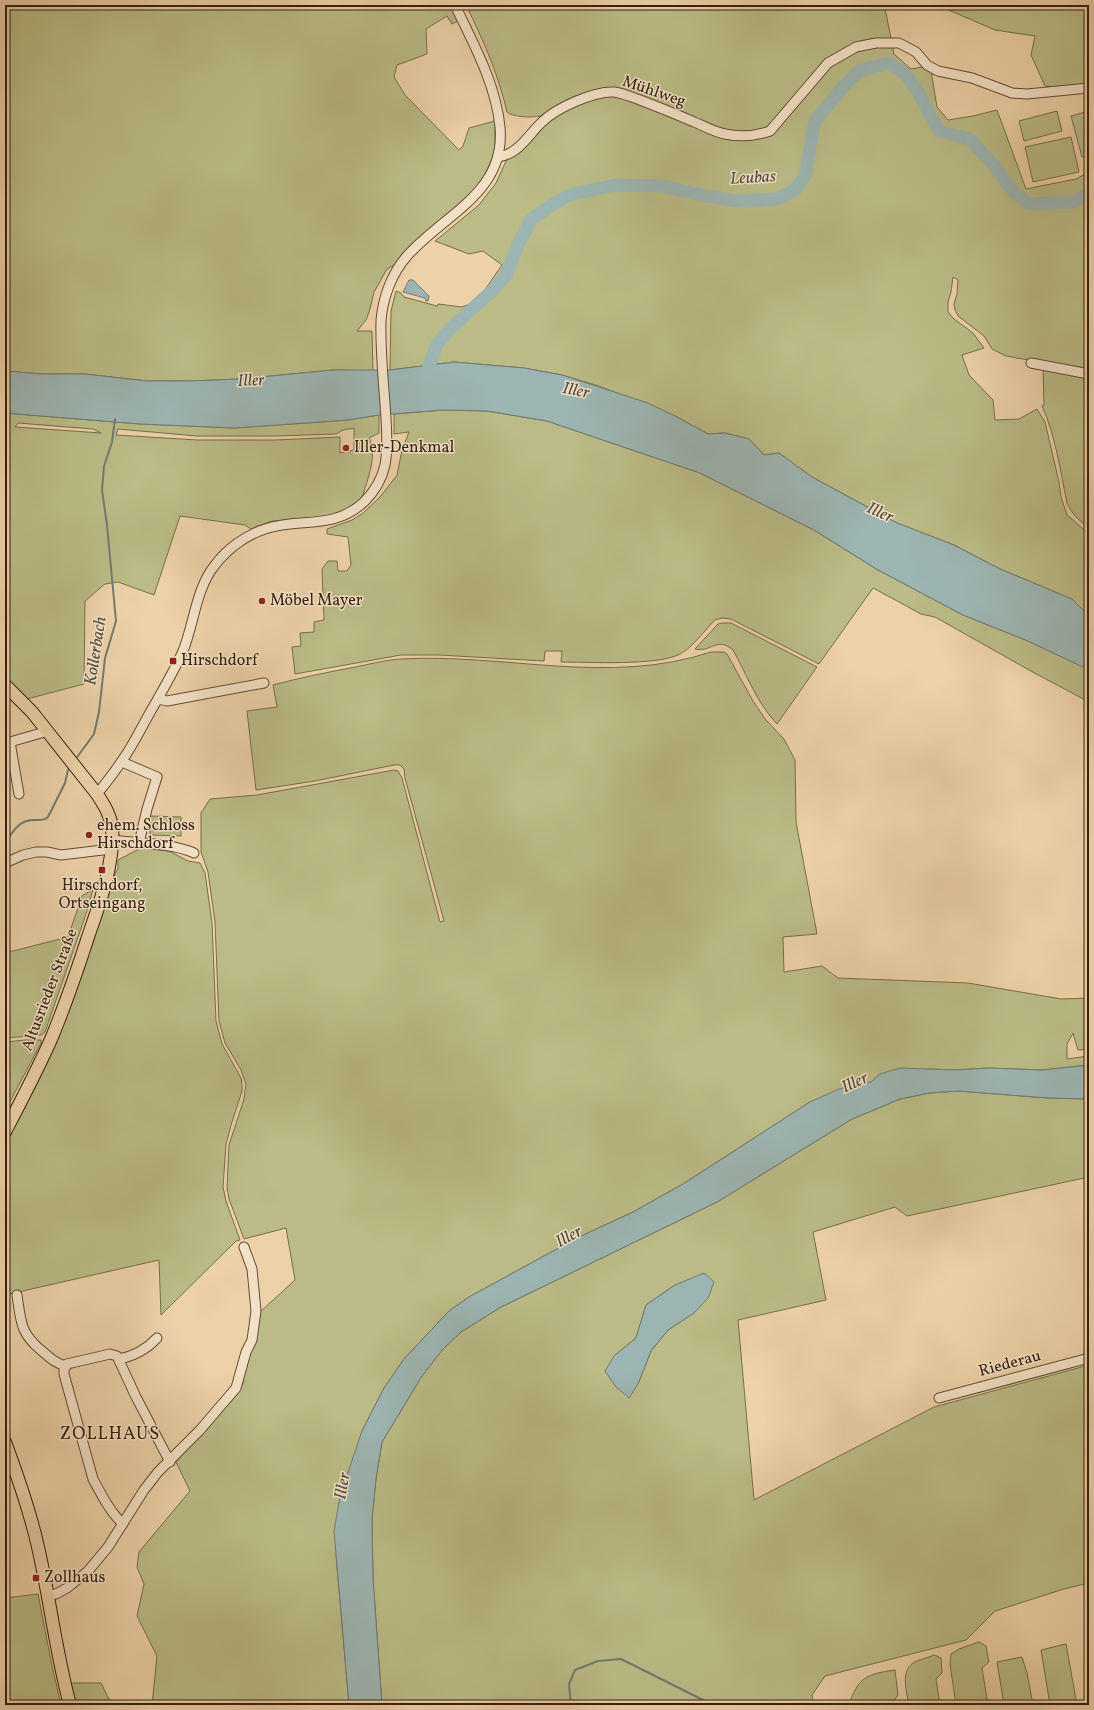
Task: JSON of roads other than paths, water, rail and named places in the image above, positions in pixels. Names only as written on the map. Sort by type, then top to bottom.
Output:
[{"type":"main road","name":"Altusrieder Straße","points":[[5,685],[32,712],[97,794],[110,818],[112,845],[109,866],[96,915],[66,1003],[52,1038],[5,1132]]},
{"type":"main road","points":[[5,1442],[30,1515],[38,1547],[60,1664],[70,1705]]},
{"type":"street","points":[[97,794],[122,762],[178,663],[187,640],[202,590],[215,564],[226,553],[257,532],[281,525],[310,523],[338,518],[358,507],[369,498],[380,481],[387,455],[381,331],[382,310],[389,285],[414,248],[482,189],[491,174],[498,157],[500,126],[494,95],[482,63],[455,5]]},
{"type":"street","name":"Mühlweg","points":[[498,157],[506,156],[517,149],[542,121],[553,114],[584,98],[614,92],[664,108],[723,134],[751,136],[770,131],[828,63],[856,47],[876,43],[899,43],[916,52],[927,65],[938,71],[972,78],[1012,93],[1027,94],[1063,92],[1089,88]]},
{"type":"street","points":[[1030,363],[1089,374]]},
{"type":"street","points":[[158,699],[167,701],[264,683]]},
{"type":"street","points":[[19,794],[9,762],[10,742],[48,731]]},
{"type":"street","points":[[122,762],[157,777],[147,809],[139,843]]},
{"type":"street","points":[[5,863],[23,855],[36,852],[47,852],[61,855],[112,845],[139,843],[185,849],[194,853]]},
{"type":"street","points":[[47,1595],[56,1594],[67,1588],[88,1571],[108,1547],[151,1481],[205,1424],[236,1388],[246,1352],[252,1340],[256,1311],[252,1269],[244,1247]]},
{"type":"street","points":[[17,1295],[21,1322],[30,1341],[52,1360],[66,1366]]},
{"type":"street","points":[[119,1359],[130,1357],[143,1351],[157,1338]]},
{"type":"street","points":[[123,1524],[118,1520],[101,1494],[93,1478],[67,1388],[64,1374],[66,1366],[71,1362],[110,1354],[117,1356],[136,1397],[170,1462]]},
{"type":"street","name":"Riederau","points":[[939,1398],[1089,1358]]},
{"type":"water","points":[[409,280],[413,280],[429,296],[428,301],[426,301],[425,298],[403,292]]},
{"type":"water","name":"Iller","points":[[454,362],[524,368],[562,375],[648,403],[708,434],[725,433],[749,439],[764,455],[779,453],[812,477],[897,523],[954,545],[1000,569],[1072,599],[1089,616],[1089,670],[1028,641],[963,615],[878,570],[814,530],[700,473],[547,421],[487,411],[443,410],[379,415],[348,420],[235,428],[140,424],[5,413],[5,371],[42,374],[85,374],[147,381],[190,381],[240,379],[333,370],[390,370]]},
{"type":"water","points":[[1089,1065],[1089,1099],[1048,1098],[958,1091],[929,1093],[900,1099],[852,1119],[717,1202],[501,1307],[461,1332],[443,1349],[422,1376],[382,1442],[372,1519],[373,1579],[382,1705],[349,1705],[334,1531],[340,1496],[362,1431],[384,1388],[404,1359],[449,1311],[469,1297],[577,1238],[633,1212],[683,1184],[810,1102],[839,1089],[871,1082],[880,1074],[900,1068],[956,1070],[988,1068],[1042,1070]]},
{"type":"water","points":[[704,1273],[714,1282],[708,1298],[694,1313],[668,1330],[651,1351],[638,1384],[629,1398],[616,1387],[605,1371],[614,1356],[636,1338],[646,1305],[675,1285]]},
{"type":"waterway","name":"Leubas","points":[[424,380],[437,344],[451,328],[494,289],[506,275],[517,247],[531,220],[547,208],[569,195],[615,185],[661,186],[737,201],[777,199],[796,189],[805,175],[815,121],[844,86],[859,71],[888,63],[905,73],[917,90],[939,131],[970,139],[996,168],[1013,192],[1030,204],[1074,202],[1089,193]]},
{"type":"waterway","name":"Kollerbach","points":[[75,760],[94,734],[99,712],[105,658],[116,621],[107,525],[102,490],[104,466],[112,442],[115,419]]},
{"type":"waterway","name":"Kollerbach","points":[[5,844],[14,830],[23,822],[30,820],[43,820],[48,817],[65,783],[70,767]]},
{"type":"waterway","points":[[571,1705],[569,1684],[575,1670],[598,1661],[621,1659],[713,1705]]},
{"type":"place","name":"Iller-Denkmal","points":[[346,448]]},
{"type":"place","name":"Möbel Mayer","points":[[262,601]]},
{"type":"place","name":"Hirschdorf","points":[[173,661]]},
{"type":"place","name":"ehem. Schloss Hirschdorf","points":[[89,835]]},
{"type":"place","name":"Hirschdorf, Ortseingang","points":[[102,870]]},
{"type":"place","name":"Zollhaus","points":[[36,1578]]},
{"type":"district","name":"ZOLLHAUS","points":[[110,1434]]}]
